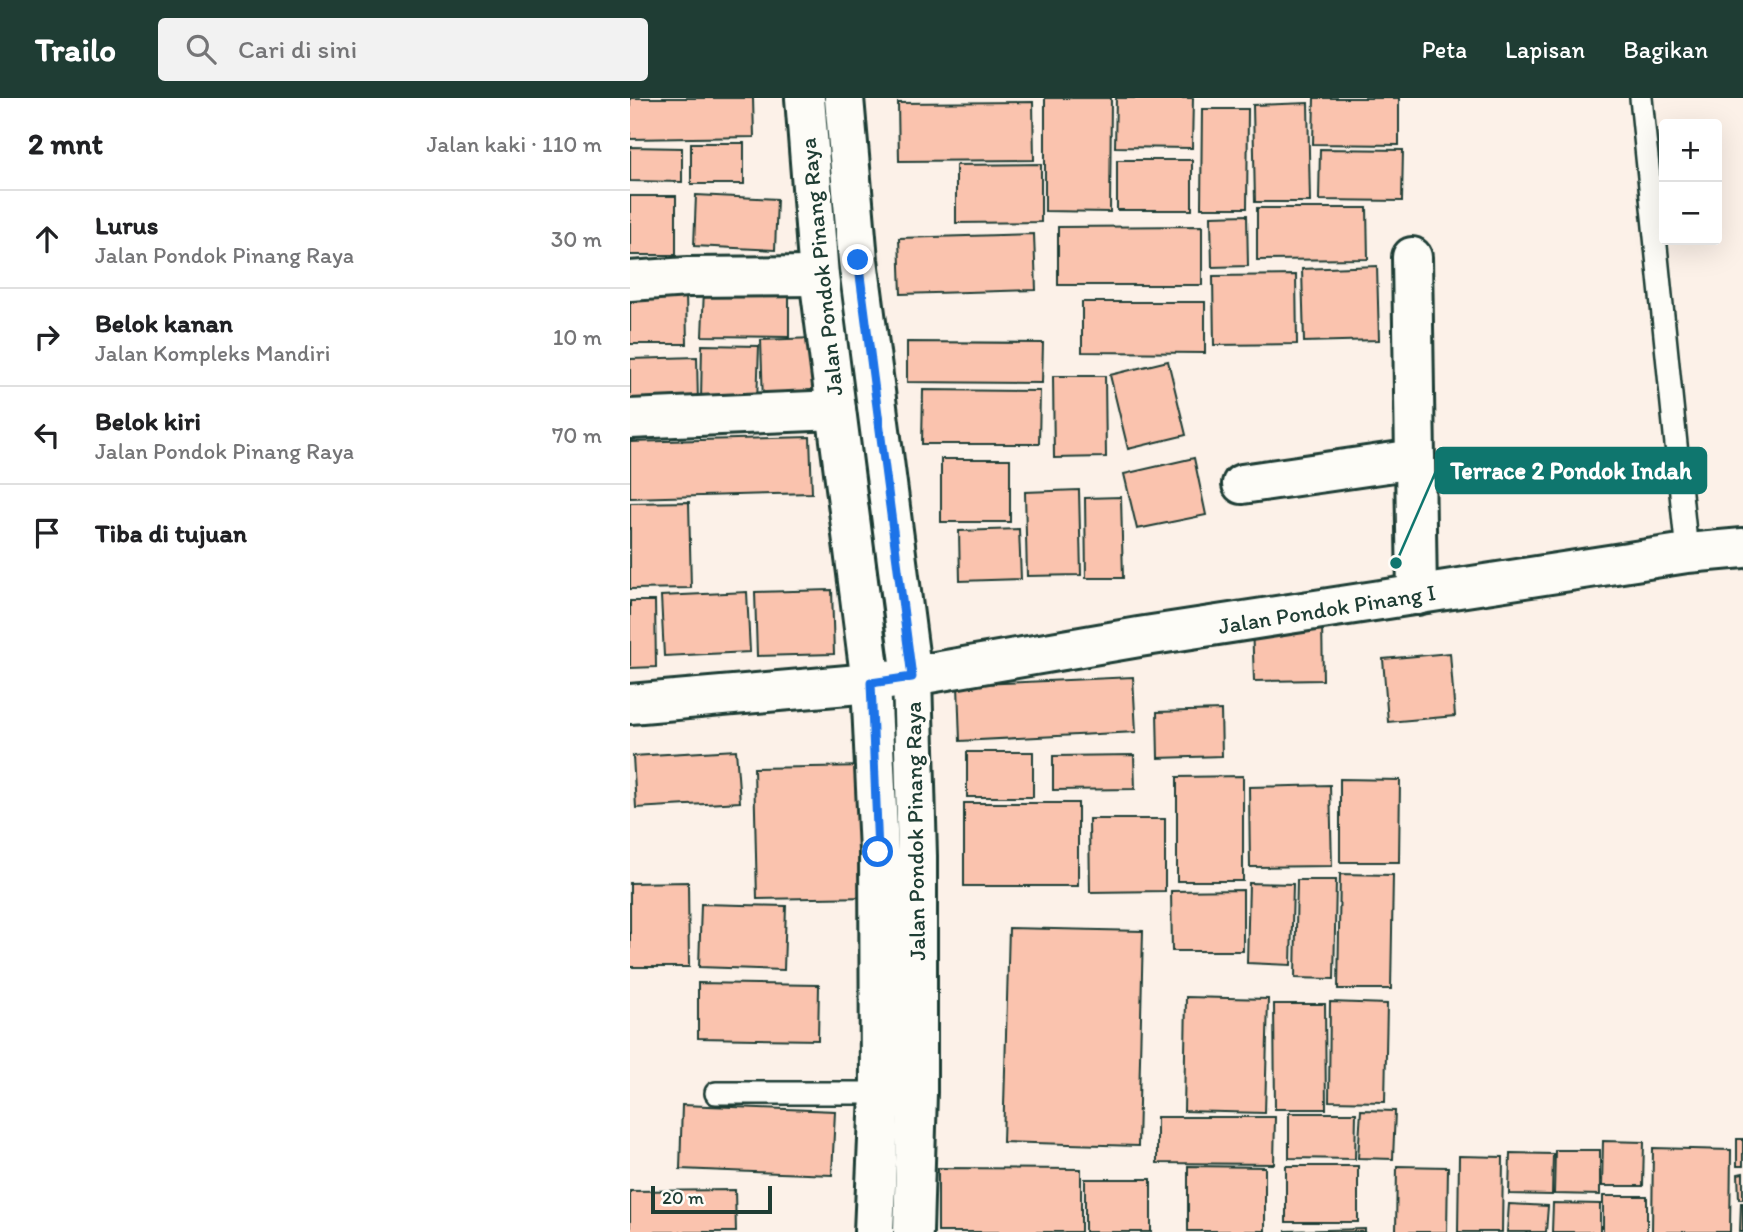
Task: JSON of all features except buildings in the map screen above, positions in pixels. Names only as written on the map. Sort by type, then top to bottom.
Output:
[{"type":"main road","name":"Jalan Pondok Pinang Raya","points":[[804,98],[819,276],[871,683],[878,852],[880,1093],[874,1232]]},
{"type":"main road","name":"Jalan Pondok Pinang Raya","points":[[844,98],[858,260],[912,677],[918,856],[917,1092],[913,1232]]},
{"type":"main road","points":[[1412,257],[1418,595]]},
{"type":"main road","points":[[630,281],[688,277],[819,276]]},
{"type":"main road","points":[[630,419],[836,410]]},
{"type":"main road","points":[[1242,484],[1415,459]]},
{"type":"main road","name":"Jalan Pondok Pinang I","points":[[630,704],[871,683],[1139,637],[1725,553]]},
{"type":"lane","points":[[1641,98],[1725,553]]},
{"type":"lane","points":[[716,1093],[880,1093]]},
{"type":"place","name":"Terrace 2 Pondok Indah","points":[[1396,563]]},
{"type":"route","points":[[858,260],[912,677],[871,683],[878,852]]}]
